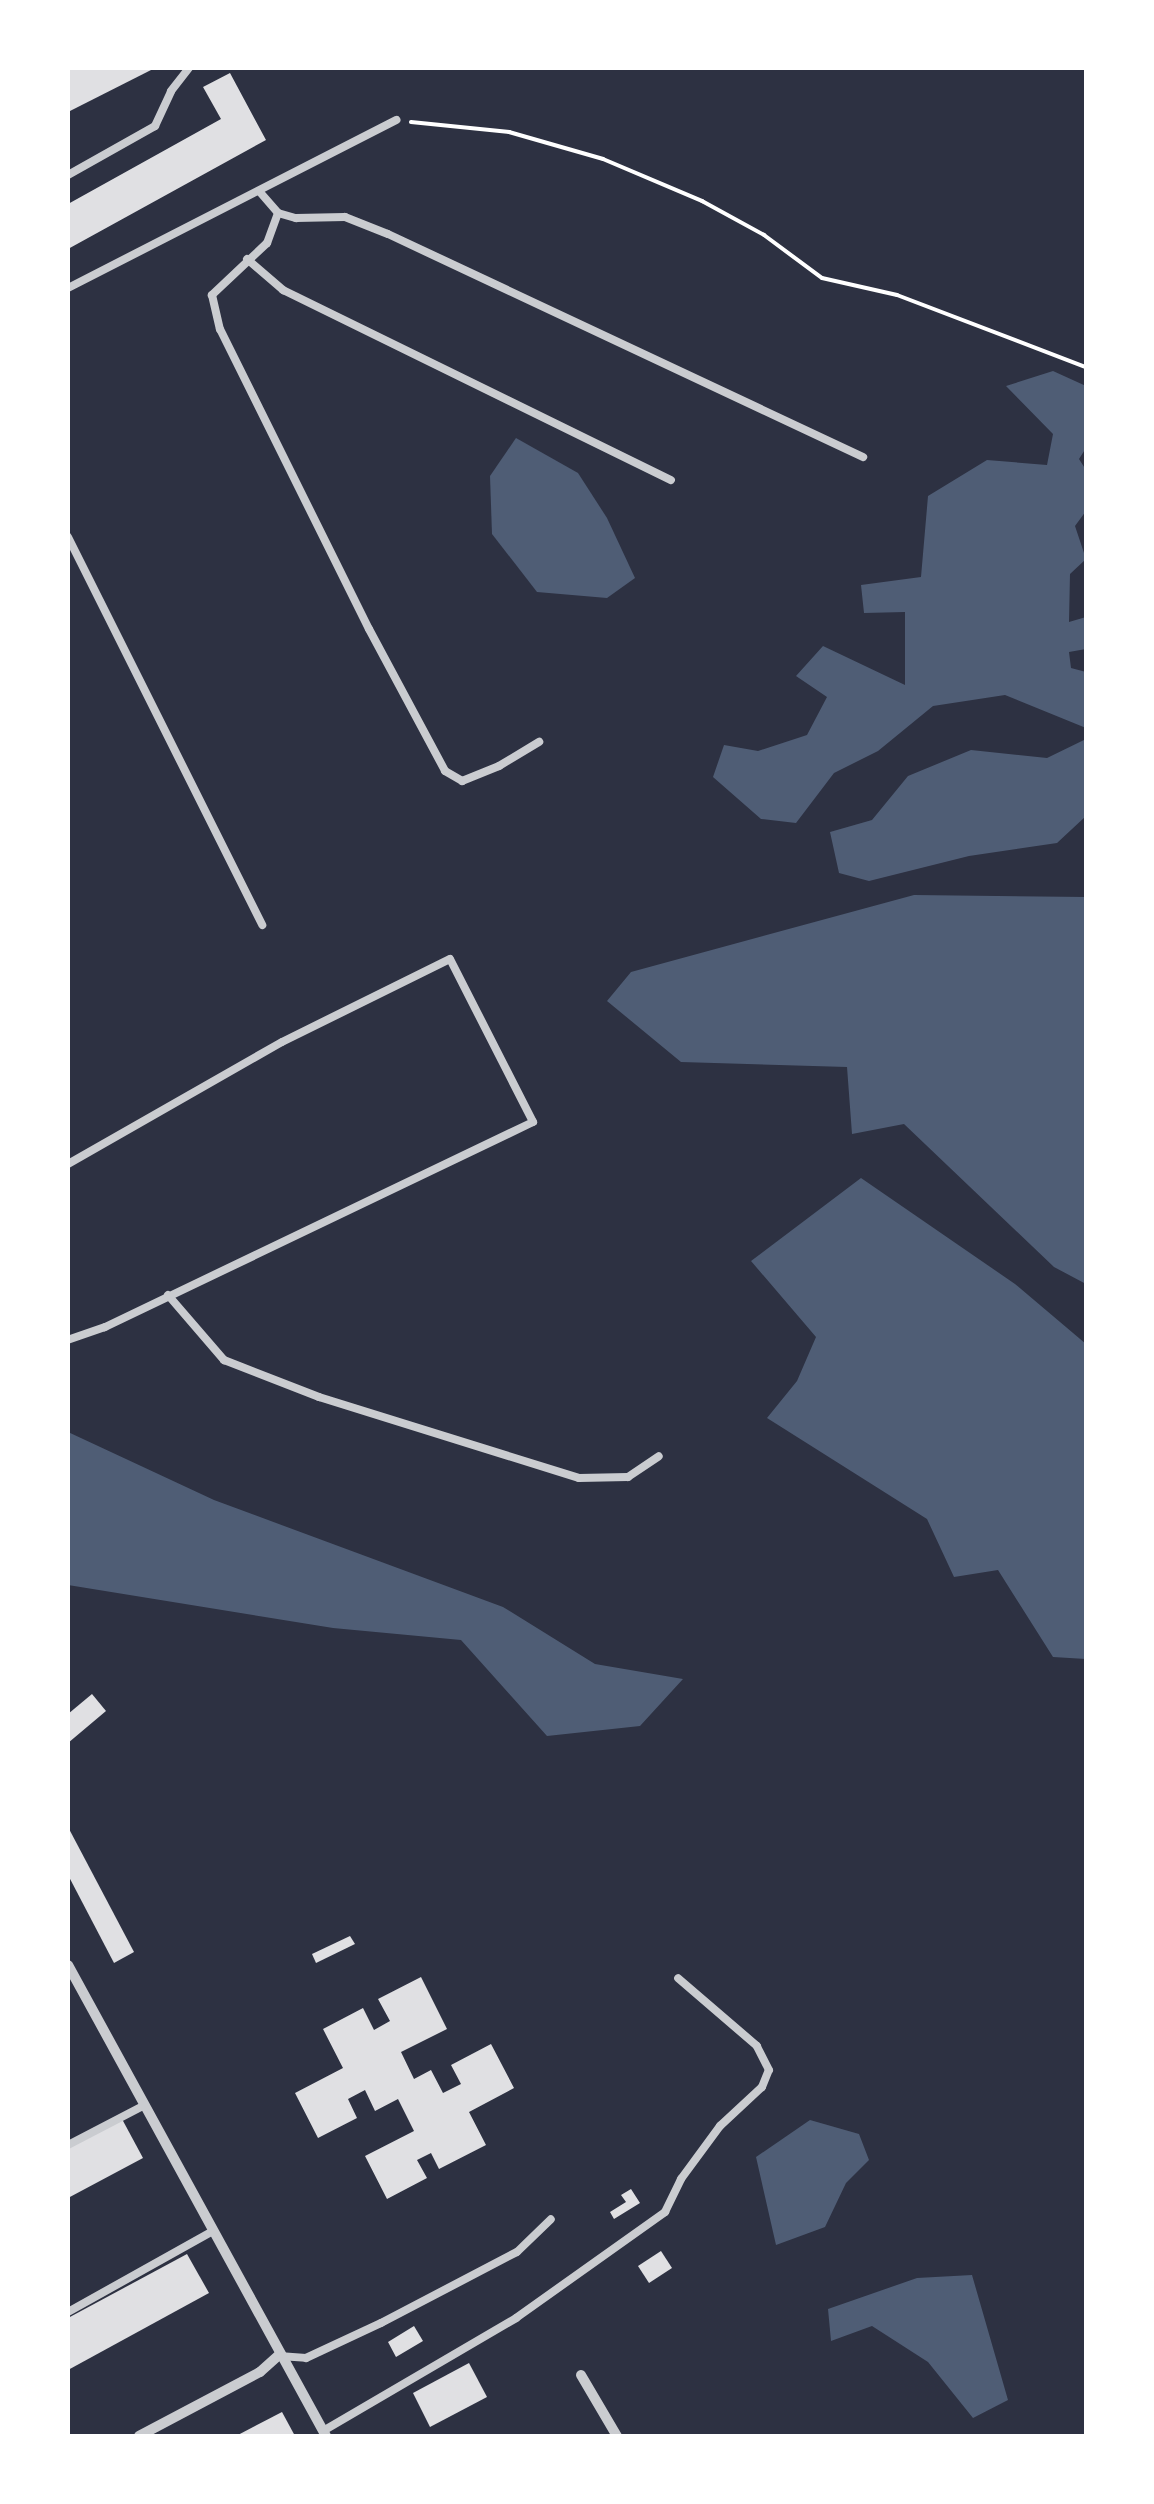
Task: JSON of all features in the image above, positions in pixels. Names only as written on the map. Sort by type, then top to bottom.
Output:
[{"type":"street","points":[[68,1965],[278,2356],[324,2434]]},
{"type":"street","points":[[139,2436],[260,2372],[278,2356]]},
{"type":"street","points":[[582,2375],[616,2436]]},
{"type":"lane","points":[[68,175],[155,126],[171,92],[189,68]]},
{"type":"lane","points":[[68,288],[396,120]]},
{"type":"lane","points":[[259,190],[278,213],[296,218],[346,217],[388,234],[863,456]]},
{"type":"lane","points":[[278,213],[267,243],[212,295],[220,330],[444,770],[462,781],[499,766],[540,742]]},
{"type":"lane","points":[[247,260],[283,290],[671,480]]},
{"type":"lane","points":[[68,537],[262,925]]},
{"type":"lane","points":[[68,1164],[282,1042],[450,960],[533,1122],[105,1327],[68,1340]]},
{"type":"lane","points":[[168,1295],[224,1360],[319,1398],[580,1478],[628,1476],[659,1456]]},
{"type":"lane","points":[[324,2434],[516,2318],[665,2212],[681,2179],[720,2126],[762,2087],[769,2070],[757,2046],[678,1978]]},
{"type":"lane","points":[[68,2145],[143,2106]]},
{"type":"lane","points":[[278,2356],[306,2358],[381,2323],[517,2252],[551,2219]]},
{"type":"lane","points":[[68,2312],[211,2232]]},
{"type":"path","points":[[396,120],[509,132],[603,160],[702,201],[764,235],[822,278],[898,294],[1086,367]]},
{"type":"water","points":[[1053,371],[1086,386],[1086,448],[1079,459],[1086,470],[1086,511],[1075,526],[1086,559],[1070,574],[1069,622],[1086,617],[1086,649],[1069,652],[1071,668],[1086,672],[1086,728],[1005,695],[933,706],[878,751],[834,773],[796,823],[761,819],[713,777],[724,745],[758,751],[807,735],[827,697],[796,676],[823,646],[905,685],[905,612],[864,613],[861,585],[921,577],[928,496],[987,460],[1047,465],[1053,434],[1006,386]]},
{"type":"water","points":[[516,438],[578,473],[607,518],[635,578],[607,598],[537,592],[492,534],[490,476]]},
{"type":"water","points":[[1086,739],[1086,816],[1057,843],[969,856],[869,881],[839,873],[830,832],[872,820],[908,776],[971,750],[1047,758]]},
{"type":"water","points":[[914,895],[1086,897],[1086,1284],[1054,1267],[904,1124],[852,1134],[847,1067],[681,1062],[607,1001],[631,972]]},
{"type":"water","points":[[861,1178],[1015,1284],[1086,1344],[1086,1659],[1053,1657],[998,1570],[954,1577],[927,1519],[767,1418],[797,1381],[816,1337],[751,1261]]},
{"type":"water","points":[[68,1432],[214,1500],[503,1607],[595,1664],[683,1679],[640,1726],[547,1736],[461,1640],[333,1628],[68,1585]]},
{"type":"water","points":[[810,2120],[859,2134],[869,2160],[846,2183],[825,2227],[776,2245],[756,2157]]},
{"type":"water","points":[[972,2275],[1008,2400],[973,2418],[928,2362],[872,2326],[831,2341],[828,2309],[917,2278]]},
{"type":"building","points":[[68,68],[155,68],[68,112]]},
{"type":"building","points":[[230,73],[266,140],[68,249],[68,204],[221,119],[203,87]]},
{"type":"building","points":[[92,1694],[106,1711],[68,1743],[68,1714]]},
{"type":"building","points":[[68,1827],[134,1952],[114,1963],[68,1875]]},
{"type":"building","points":[[350,1936],[355,1944],[316,1963],[312,1954]]},
{"type":"building","points":[[421,1977],[447,2029],[401,2052],[414,2079],[431,2070],[443,2093],[461,2084],[451,2065],[491,2044],[514,2088],[469,2112],[486,2145],[439,2169],[431,2153],[417,2160],[427,2178],[387,2199],[365,2156],[414,2131],[398,2099],[375,2111],[365,2090],[348,2099],[357,2118],[318,2138],[295,2093],[343,2068],[323,2029],[363,2008],[374,2030],[390,2021],[378,1999]]},
{"type":"building","points":[[122,2119],[143,2158],[68,2198],[68,2148]]},
{"type":"building","points":[[631,2189],[640,2203],[614,2219],[610,2212],[626,2202],[621,2195]]},
{"type":"building","points":[[661,2251],[672,2268],[649,2283],[638,2266]]},
{"type":"building","points":[[187,2254],[209,2293],[68,2370],[68,2318]]},
{"type":"building","points":[[414,2326],[423,2341],[396,2357],[388,2342]]},
{"type":"building","points":[[469,2363],[487,2397],[430,2427],[413,2393]]},
{"type":"building","points":[[282,2412],[295,2436],[236,2436]]}]
